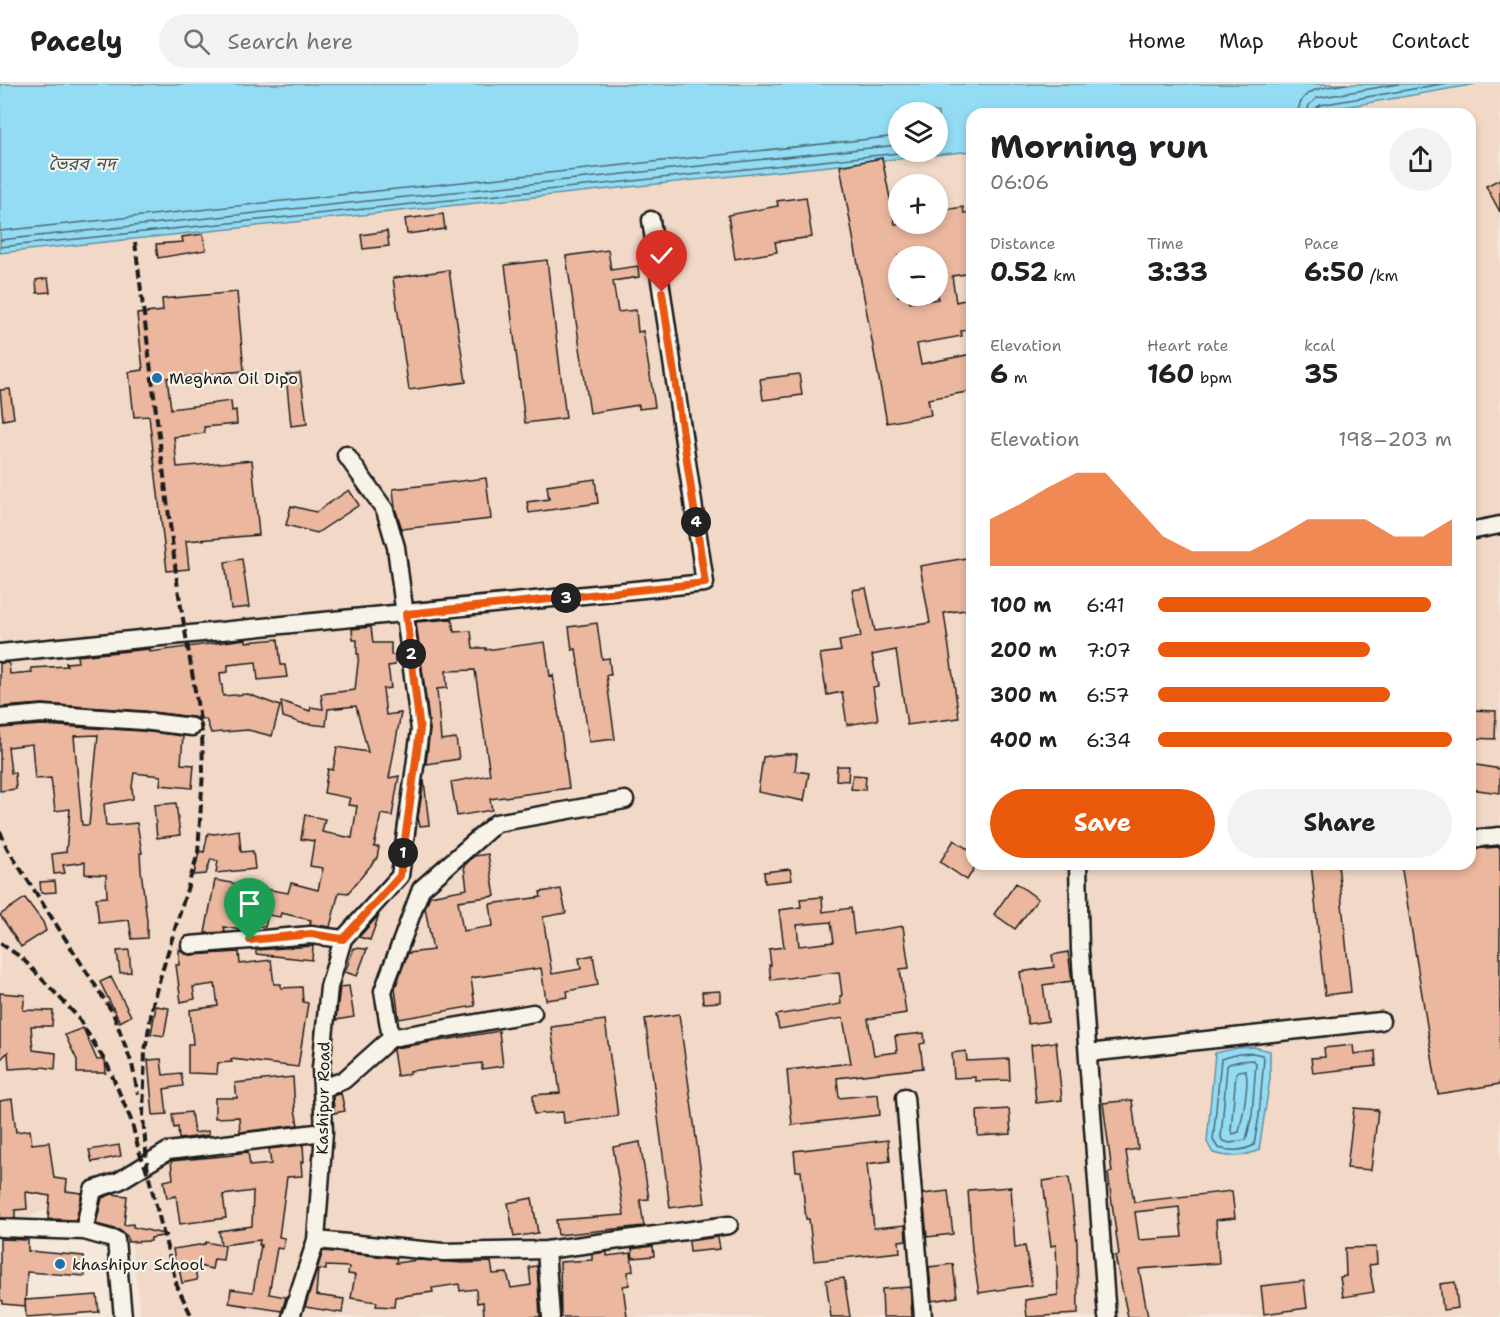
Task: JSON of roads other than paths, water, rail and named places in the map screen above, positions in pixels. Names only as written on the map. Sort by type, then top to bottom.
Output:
[{"type":"street","points":[[0,653],[705,583],[651,220]]},
{"type":"street","name":"Kashipur Road","points":[[291,1317],[316,1240],[324,1132],[321,1068],[329,987],[343,939],[400,876],[420,730],[396,547],[384,510],[346,455]]},
{"type":"street","points":[[1476,530],[1500,525]]},
{"type":"street","points":[[0,718],[42,714],[192,727]]},
{"type":"street","points":[[392,1038],[383,991],[421,889],[496,823],[625,800]]},
{"type":"street","points":[[1476,838],[1500,836]]},
{"type":"street","points":[[1078,870],[1080,950],[1107,1317]]},
{"type":"street","points":[[190,945],[311,934],[343,939]]},
{"type":"street","points":[[322,1089],[344,1080],[392,1038],[533,1013]]},
{"type":"street","points":[[1088,1053],[1381,1021]]},
{"type":"street","points":[[905,1097],[922,1317]]},
{"type":"street","points":[[84,1231],[93,1190],[119,1180],[168,1151],[324,1132]]},
{"type":"street","points":[[316,1240],[442,1252],[546,1250],[729,1225]]},
{"type":"street","points":[[0,1228],[84,1231],[116,1240],[123,1317]]},
{"type":"street","points":[[546,1250],[551,1317]]},
{"type":"water","name":"ভৈরব নদ","points":[[0,84],[1477,84],[1339,108],[966,108],[966,152],[948,154],[948,102],[888,102],[888,160],[0,253]]},
{"type":"water","points":[[1254,1047],[1270,1051],[1270,1079],[1259,1150],[1236,1156],[1213,1153],[1207,1142],[1215,1053]]},
{"type":"railway","points":[[135,242],[178,589],[202,732],[203,771],[198,853],[154,998],[145,1051],[143,1117],[148,1174]]},
{"type":"railway","points":[[0,831],[7,848],[113,1013],[132,1064],[138,1094]]},
{"type":"railway","points":[[0,943],[22,958],[77,1016],[108,1066],[131,1120],[148,1174],[177,1286],[192,1317]]},
{"type":"place","name":"Meghna Oil Dipo","points":[[157,378]]},
{"type":"place","name":"khashipur School","points":[[60,1264]]}]
